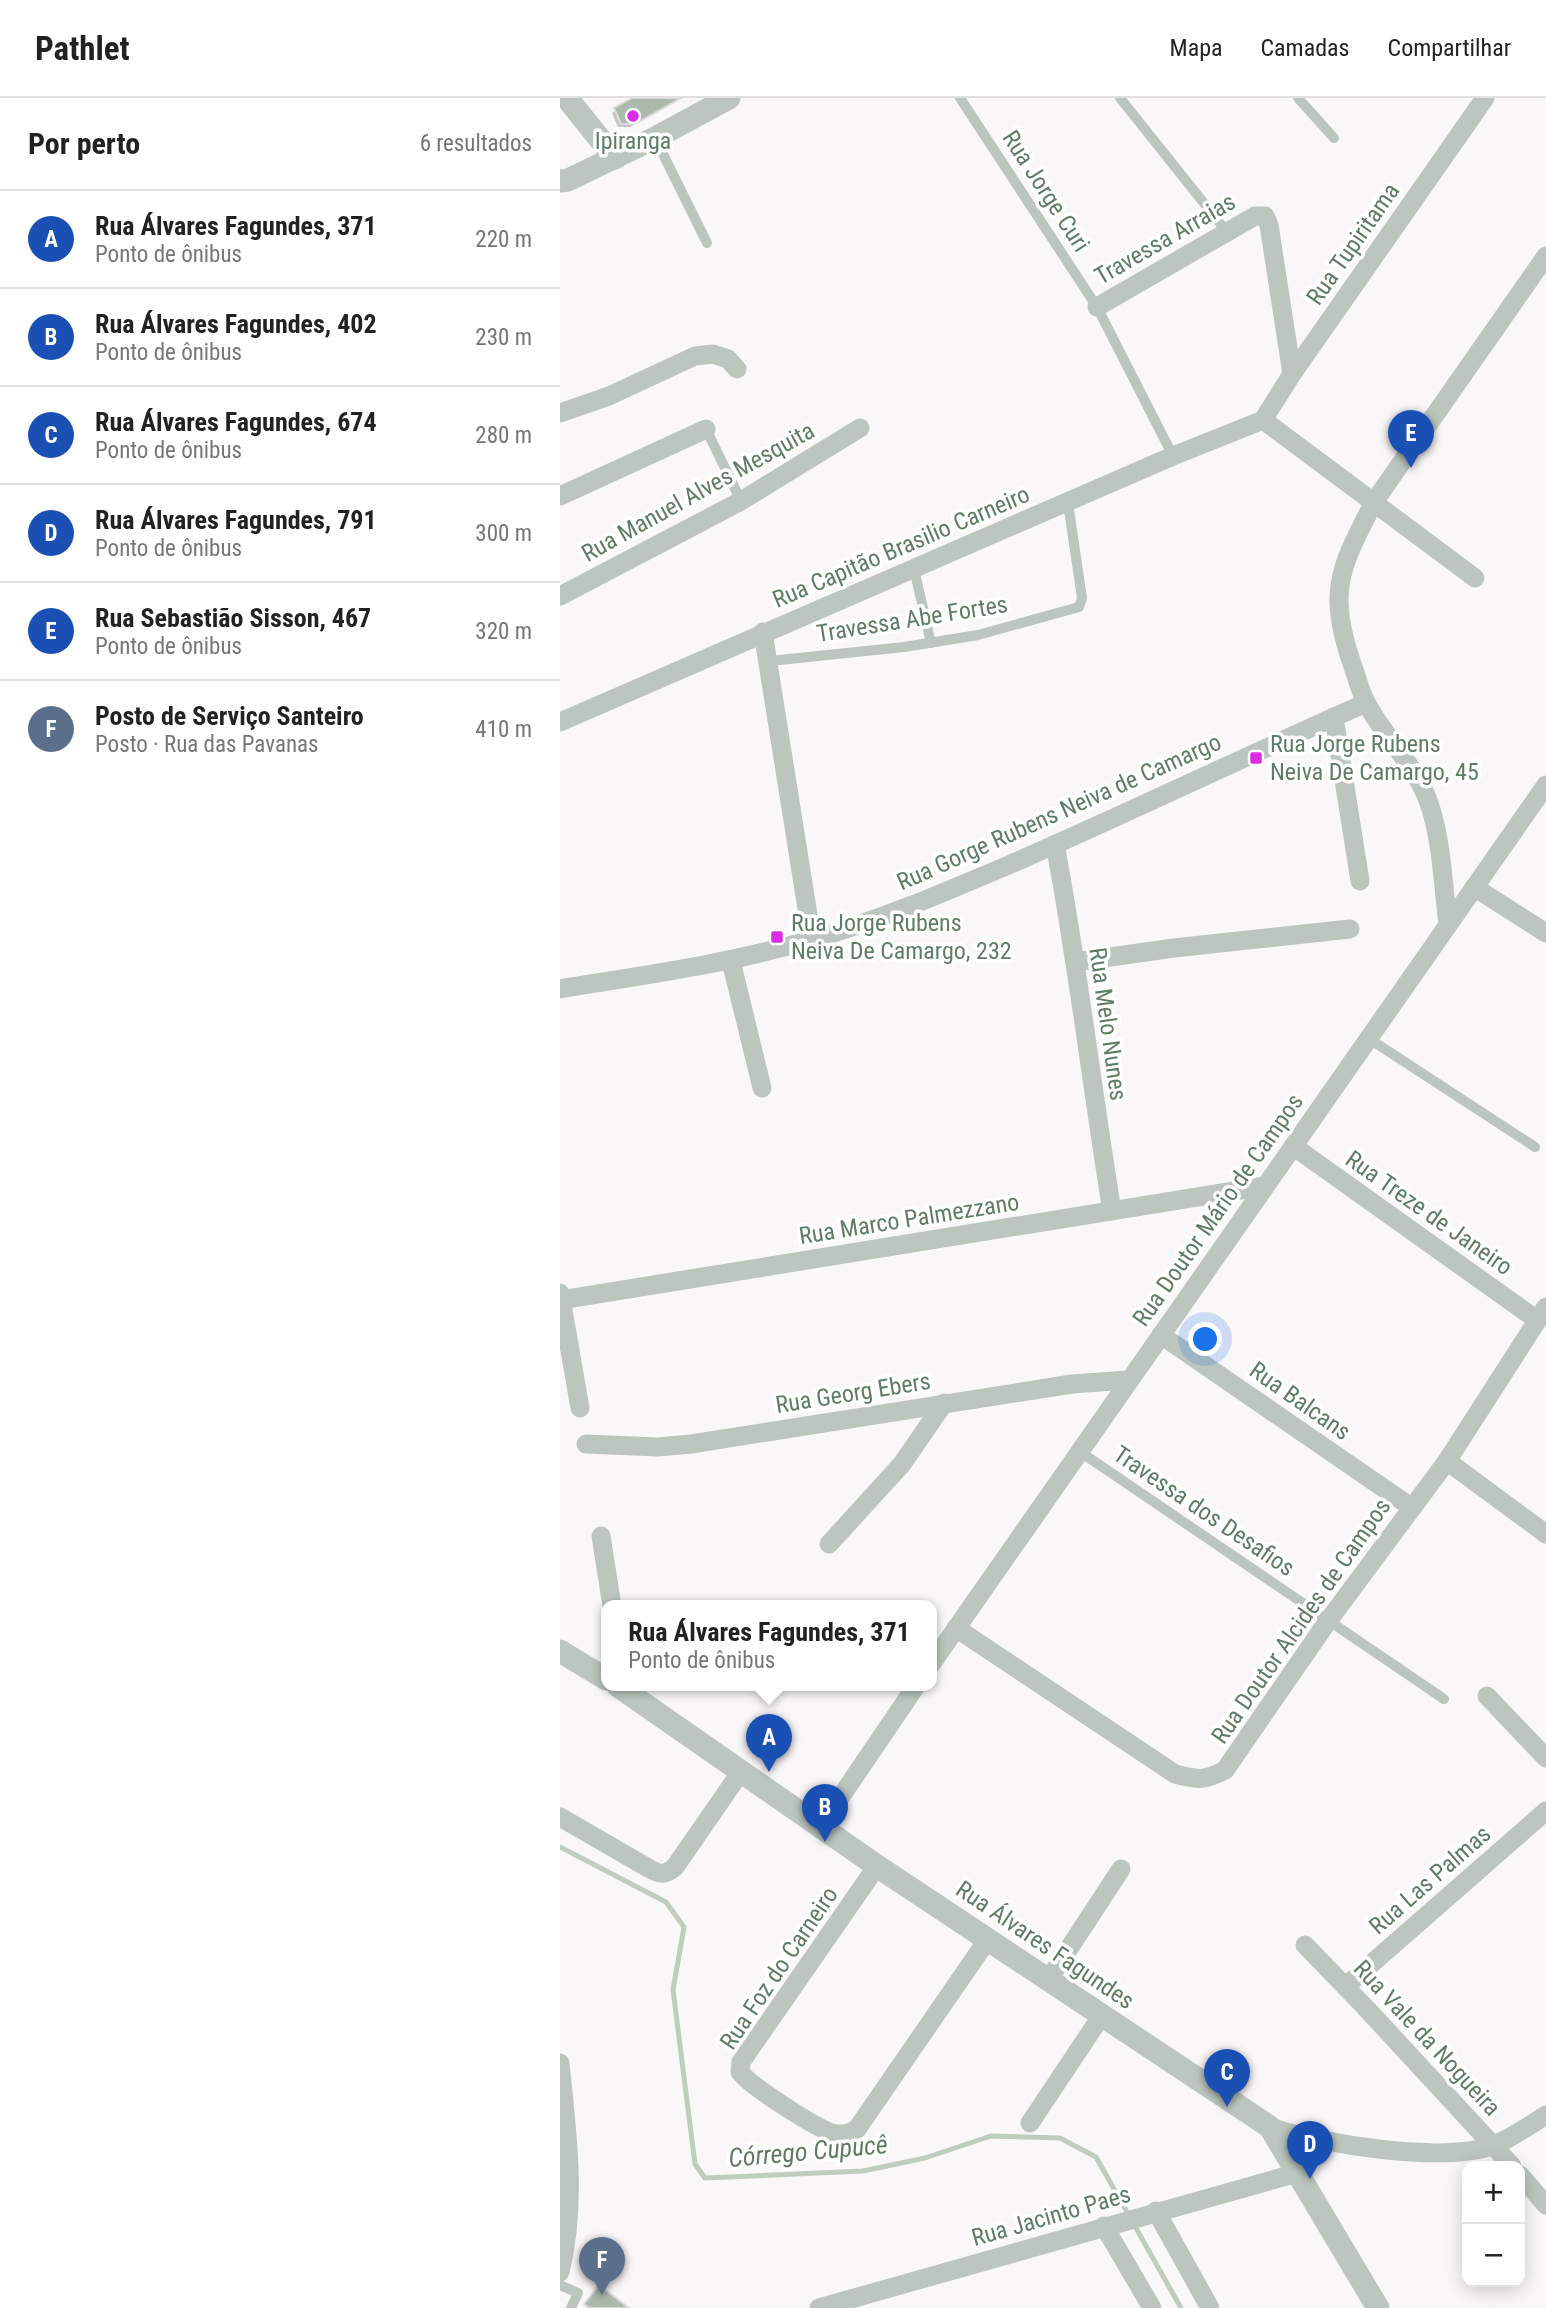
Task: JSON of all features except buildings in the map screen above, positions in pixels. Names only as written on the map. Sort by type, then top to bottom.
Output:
[{"type":"street","points":[[560,181],[568,180],[615,158],[729,98]]},
{"type":"street","name":"Rua Tupiritama","points":[[1263,420],[1292,374],[1485,98]]},
{"type":"street","points":[[578,102],[615,158]]},
{"type":"street","name":"Travessa Arraias","points":[[1097,307],[1255,216],[1265,216],[1268,220],[1292,374]]},
{"type":"street","points":[[1448,925],[1436,833],[1429,803],[1417,777],[1366,703],[1341,630],[1337,600],[1342,570],[1374,502],[1546,256]]},
{"type":"street","points":[[560,413],[609,396],[695,356],[713,354],[728,359],[737,369]]},
{"type":"street","points":[[1263,420],[1475,578]]},
{"type":"street","name":"Rua Capitão Brasilio Carneiro","points":[[560,722],[763,632],[1263,420]]},
{"type":"street","name":"Rua Manuel Alves Mesquita","points":[[560,596],[741,501],[860,428]]},
{"type":"street","points":[[560,496],[706,429]]},
{"type":"street","points":[[763,632],[812,940]]},
{"type":"street","name":"Rua Gorge Rubens Neiva de Camargo","points":[[560,989],[731,961],[812,940],[954,888],[1366,703]]},
{"type":"street","points":[[1334,717],[1360,881]]},
{"type":"street","name":"Rua Doutor Mário de Campos","points":[[937,1656],[1474,887],[1542,797]]},
{"type":"street","name":"Rua Melo Nunes","points":[[1055,844],[1112,1211]]},
{"type":"street","points":[[1474,887],[1546,933]]},
{"type":"street","points":[[1075,962],[1174,948],[1350,929]]},
{"type":"street","points":[[731,961],[762,1088]]},
{"type":"street","name":"Rua Treze de Janeiro","points":[[1293,1146],[1541,1313]]},
{"type":"street","name":"Rua Marco Palmezzano","points":[[560,1297],[1265,1186]]},
{"type":"street","points":[[560,1297],[580,1408]]},
{"type":"street","name":"Rua Doutor Alcides de Campos","points":[[956,1628],[1175,1774],[1194,1780],[1209,1778],[1225,1770],[1328,1621],[1447,1461],[1541,1313]]},
{"type":"street","name":"Rua Balcans","points":[[1161,1335],[1411,1507]]},
{"type":"street","name":"Rua Georg Ebers","points":[[586,1444],[658,1447],[691,1444],[1072,1384],[1128,1380]]},
{"type":"street","points":[[829,1544],[902,1464],[944,1403]]},
{"type":"street","points":[[1447,1461],[1546,1534]]},
{"type":"street","points":[[601,1536],[611,1600]]},
{"type":"street","name":"Rua Álvares Fagundes","points":[[560,1651],[601,1675]]},
{"type":"street","name":"Rua Álvares Fagundes","points":[[626,1691],[877,1866],[1269,2127],[1378,2308]]},
{"type":"street","points":[[821,1826],[913,1691]]},
{"type":"street","points":[[1487,1696],[1546,1758]]},
{"type":"street","points":[[560,1817],[659,1874],[665,1874],[675,1867],[742,1770]]},
{"type":"street","name":"Rua Las Palmas","points":[[1346,1986],[1546,1811]]},
{"type":"street","name":"Rua Foz do Carneiro","points":[[877,1866],[741,2062],[740,2072],[752,2085],[832,2133],[849,2133],[857,2129],[988,1939]]},
{"type":"street","points":[[1049,1979],[1121,1868]]},
{"type":"street","name":"Rua Vale da Nogueira","points":[[1305,1945],[1508,2161]]},
{"type":"street","points":[[1030,2123],[1102,2015]]},
{"type":"street","points":[[560,2063],[568,2143],[569,2191],[567,2235],[560,2272]]},
{"type":"street","points":[[1269,2127],[1334,2143],[1418,2152],[1458,2152],[1494,2146],[1546,2115]]},
{"type":"street","name":"Rua Jacinto Paes","points":[[819,2308],[1297,2173]]},
{"type":"street","points":[[1525,2181],[1546,2205]]},
{"type":"street","points":[[1152,2213],[1210,2308]]},
{"type":"street","points":[[1108,2225],[1152,2308]]},
{"type":"lane","name":"Rua Jorge Curi","points":[[960,98],[1097,307],[1173,456]]},
{"type":"lane","points":[[1120,98],[1227,232]]},
{"type":"lane","points":[[1298,98],[1334,138]]},
{"type":"lane","points":[[655,138],[707,243]]},
{"type":"lane","points":[[706,429],[741,501]]},
{"type":"lane","name":"Travessa Abe Fortes","points":[[769,661],[932,643],[989,632],[1081,605],[1068,503]]},
{"type":"lane","points":[[914,569],[932,643]]},
{"type":"lane","points":[[1368,1038],[1535,1147]]},
{"type":"lane","name":"Travessa dos Desafios","points":[[1080,1451],[1444,1699]]},
{"type":"lane","points":[[560,2285],[578,2293],[571,2308]]},
{"type":"waterway","name":"Córrego Cupucê","points":[[560,1847],[666,1902],[684,1927],[673,1990],[695,2164],[705,2178],[863,2171],[925,2158],[991,2136],[1060,2138],[1096,2157],[1181,2308]]},
{"type":"place","name":"Ipiranga","points":[[633,116]]},
{"type":"place","name":"Rua Sebastião Sisson, 467","points":[[1411,468]]},
{"type":"place","name":"Rua Jorge Rubens Neiva De Camargo, 45","points":[[1256,758]]},
{"type":"place","name":"Rua Jorge Rubens Neiva De Camargo, 232","points":[[777,937]]},
{"type":"place","name":"Rua Álvares Fagundes, 371","points":[[769,1772]]},
{"type":"place","name":"Rua Álvares Fagundes, 402","points":[[825,1842]]},
{"type":"place","name":"Rua Álvares Fagundes, 674","points":[[1227,2107]]},
{"type":"place","name":"Rua Álvares Fagundes, 791","points":[[1310,2179]]},
{"type":"place","name":"Posto de Serviço Santeiro","points":[[602,2295]]}]
